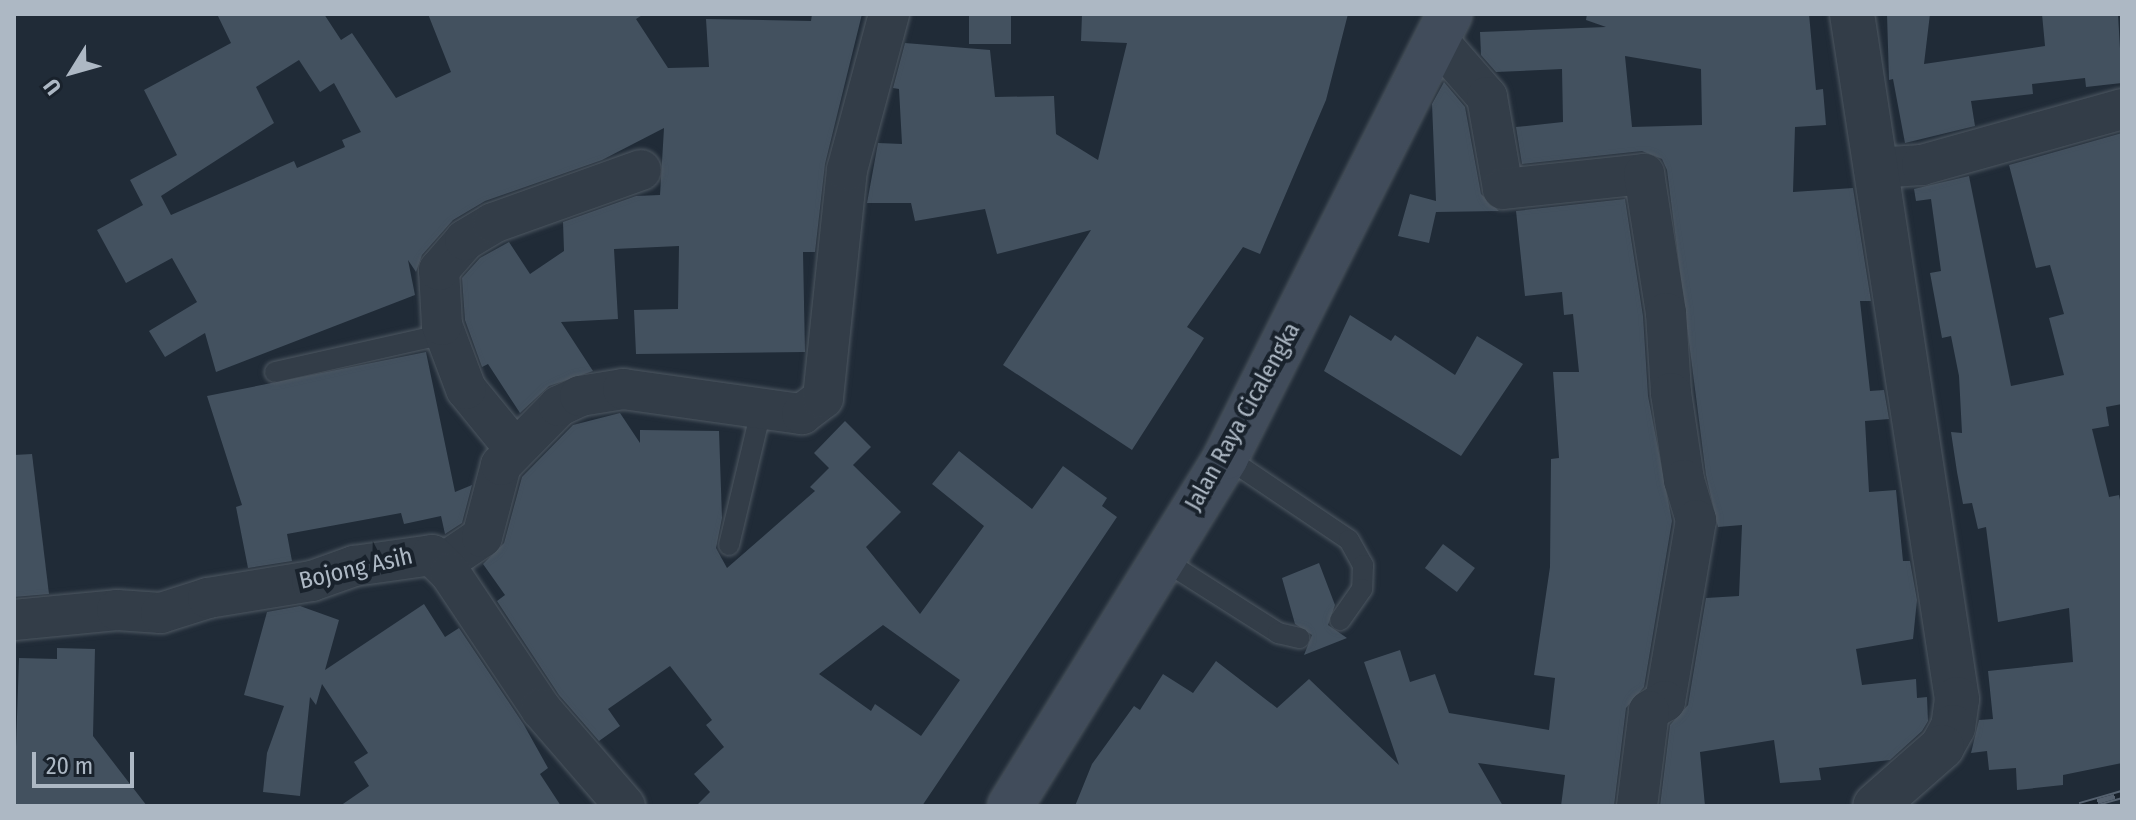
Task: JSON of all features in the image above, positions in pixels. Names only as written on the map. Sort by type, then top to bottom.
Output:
[{"type":"main road","name":"Jalan Raya Cicalengka","points":[[1010,806],[1226,457],[1445,28]]},
{"type":"street","points":[[442,564],[482,537],[495,475],[515,449],[559,406],[603,390],[802,414],[823,398],[847,170],[889,14]]},
{"type":"street","points":[[1852,14],[1957,699],[1953,727],[1942,747],[1875,806]]},
{"type":"street","points":[[1445,28],[1487,97],[1503,189],[1644,174],[1666,313],[1675,422],[1696,520],[1665,701],[1649,711],[1637,806]]},
{"type":"street","points":[[1874,168],[1922,165],[2122,109]]},
{"type":"street","points":[[515,449],[466,389],[445,334],[439,270],[465,240],[493,223],[641,170]]},
{"type":"street","name":"Bojong Asih","points":[[14,620],[117,610],[161,613],[419,553],[442,564],[541,709],[625,806]]},
{"type":"lane","points":[[275,372],[445,334]]},
{"type":"lane","points":[[729,545],[761,411]]},
{"type":"lane","points":[[1226,457],[1349,540],[1363,565],[1362,589],[1340,620]]},
{"type":"lane","points":[[1162,559],[1278,633],[1299,638]]},
{"type":"building","points":[[217,14],[324,14],[341,40],[352,33],[396,98],[451,72],[428,14],[644,14],[636,19],[668,68],[709,67],[706,19],[811,21],[812,14],[862,14],[825,164],[815,252],[803,252],[805,352],[636,354],[634,310],[678,309],[679,246],[614,249],[618,319],[561,322],[593,371],[549,386],[520,413],[488,364],[482,367],[465,320],[462,278],[480,258],[509,242],[530,274],[564,251],[563,222],[636,196],[660,195],[664,128],[602,160],[485,201],[453,220],[422,255],[416,272],[408,260],[415,295],[216,372],[205,333],[165,357],[149,331],[197,302],[172,258],[126,283],[97,230],[143,205],[130,180],[177,155],[144,90],[231,43]],"holes":[[[299,60],[320,92],[334,83],[361,132],[342,140],[345,147],[297,168],[294,161],[171,215],[161,196],[274,123],[256,87]]]},
{"type":"building","points":[[969,14],[1011,14],[1011,44],[969,44]]},
{"type":"building","points":[[1082,14],[1348,14],[1326,100],[1260,254],[1243,247],[1187,327],[1204,338],[1132,450],[1003,365],[1091,230],[997,254],[985,209],[915,221],[911,203],[867,203],[878,143],[902,144],[899,89],[893,88],[905,43],[990,50],[995,97],[1054,96],[1056,134],[1098,160],[1127,43],[1081,41]]},
{"type":"building","points":[[1587,14],[1809,14],[1816,90],[1823,89],[1826,125],[1795,127],[1793,192],[1853,188],[1871,301],[1860,301],[1870,391],[1884,390],[1889,419],[1865,421],[1869,492],[1896,490],[1903,561],[1910,561],[1917,600],[1913,639],[1856,649],[1862,685],[1916,679],[1917,698],[1927,697],[1928,721],[1922,731],[1890,760],[1819,768],[1821,780],[1780,783],[1774,740],[1700,752],[1705,806],[1660,806],[1670,725],[1688,705],[1706,598],[1739,596],[1742,525],[1718,527],[1706,475],[1667,170],[1662,159],[1642,151],[1522,164],[1516,127],[1563,122],[1562,69],[1496,72],[1481,55],[1480,32],[1606,27],[1586,20]],"holes":[[[1625,56],[1701,69],[1702,125],[1632,127]]]},
{"type":"building","points":[[1887,14],[1930,14],[1924,64],[2045,46],[2042,14],[2118,14],[2122,83],[2086,87],[2085,78],[2032,84],[2033,94],[1971,101],[1975,126],[1905,143],[1893,79],[1889,80]]},
{"type":"building","points":[[1444,82],[1465,107],[1481,194],[1499,211],[1436,212],[1429,243],[1398,236],[1410,194],[1436,201],[1432,104]]},
{"type":"building","points":[[2122,133],[2122,404],[2106,407],[2109,426],[2092,429],[2109,497],[2119,495],[2122,510],[2122,763],[2063,775],[2063,785],[2017,790],[2016,768],[1989,770],[1987,751],[1971,753],[1979,720],[1993,719],[1988,671],[2073,662],[2069,608],[1998,622],[1986,527],[1978,529],[1972,503],[1963,504],[1957,472],[1951,432],[1962,433],[1959,376],[1951,336],[1942,338],[1930,273],[1941,271],[1931,199],[1916,201],[1914,189],[1969,176],[2011,386],[2064,375],[2049,318],[2064,314],[2050,265],[2036,268],[2009,165]]},
{"type":"building","points":[[1625,199],[1643,316],[1648,396],[1672,521],[1644,687],[1626,708],[1614,806],[1561,806],[1565,775],[1478,763],[1503,806],[1075,806],[1092,764],[1134,706],[1140,710],[1163,674],[1193,693],[1216,661],[1277,708],[1309,679],[1399,765],[1364,662],[1400,650],[1410,682],[1435,674],[1449,713],[1549,730],[1555,678],[1534,675],[1550,567],[1551,459],[1559,458],[1553,372],[1579,372],[1573,314],[1564,315],[1562,292],[1525,296],[1516,211]]},
{"type":"building","points":[[1350,315],[1391,341],[1395,335],[1455,375],[1477,336],[1523,364],[1461,456],[1324,371]]},
{"type":"building","points":[[426,352],[455,492],[472,485],[462,523],[445,534],[441,516],[404,524],[401,513],[287,534],[292,561],[248,568],[236,507],[242,505],[207,396]]},
{"type":"building","points":[[620,413],[640,443],[640,430],[719,431],[722,518],[716,548],[727,568],[815,491],[810,487],[829,468],[814,453],[845,421],[871,447],[853,465],[901,512],[866,547],[920,614],[984,526],[932,484],[959,451],[1032,509],[1063,466],[1107,498],[1102,506],[1117,517],[922,806],[696,806],[710,792],[694,774],[724,747],[706,725],[712,720],[670,666],[608,709],[620,726],[599,741],[559,695],[497,601],[505,595],[483,564],[504,543],[522,477],[573,425]],"holes":[[[883,625],[960,680],[921,736],[875,704],[871,711],[819,674]]]},
{"type":"building","points":[[32,454],[49,594],[14,597],[14,455]]},
{"type":"building","points":[[1443,544],[1475,568],[1457,592],[1425,568]]},
{"type":"building","points":[[1319,563],[1335,605],[1328,625],[1347,638],[1304,655],[1312,635],[1295,624],[1282,578]]},
{"type":"building","points":[[424,604],[445,637],[459,628],[524,725],[548,768],[540,774],[561,806],[340,806],[369,786],[354,762],[368,753],[322,684],[316,705],[310,697],[300,796],[263,792],[267,753],[284,706],[244,695],[267,612],[300,606],[339,620],[325,670]]},
{"type":"building","points":[[57,648],[95,649],[93,736],[147,806],[14,806],[19,658],[57,659]]},
{"type":"railway","points":[[2080,806],[2122,794]]}]
